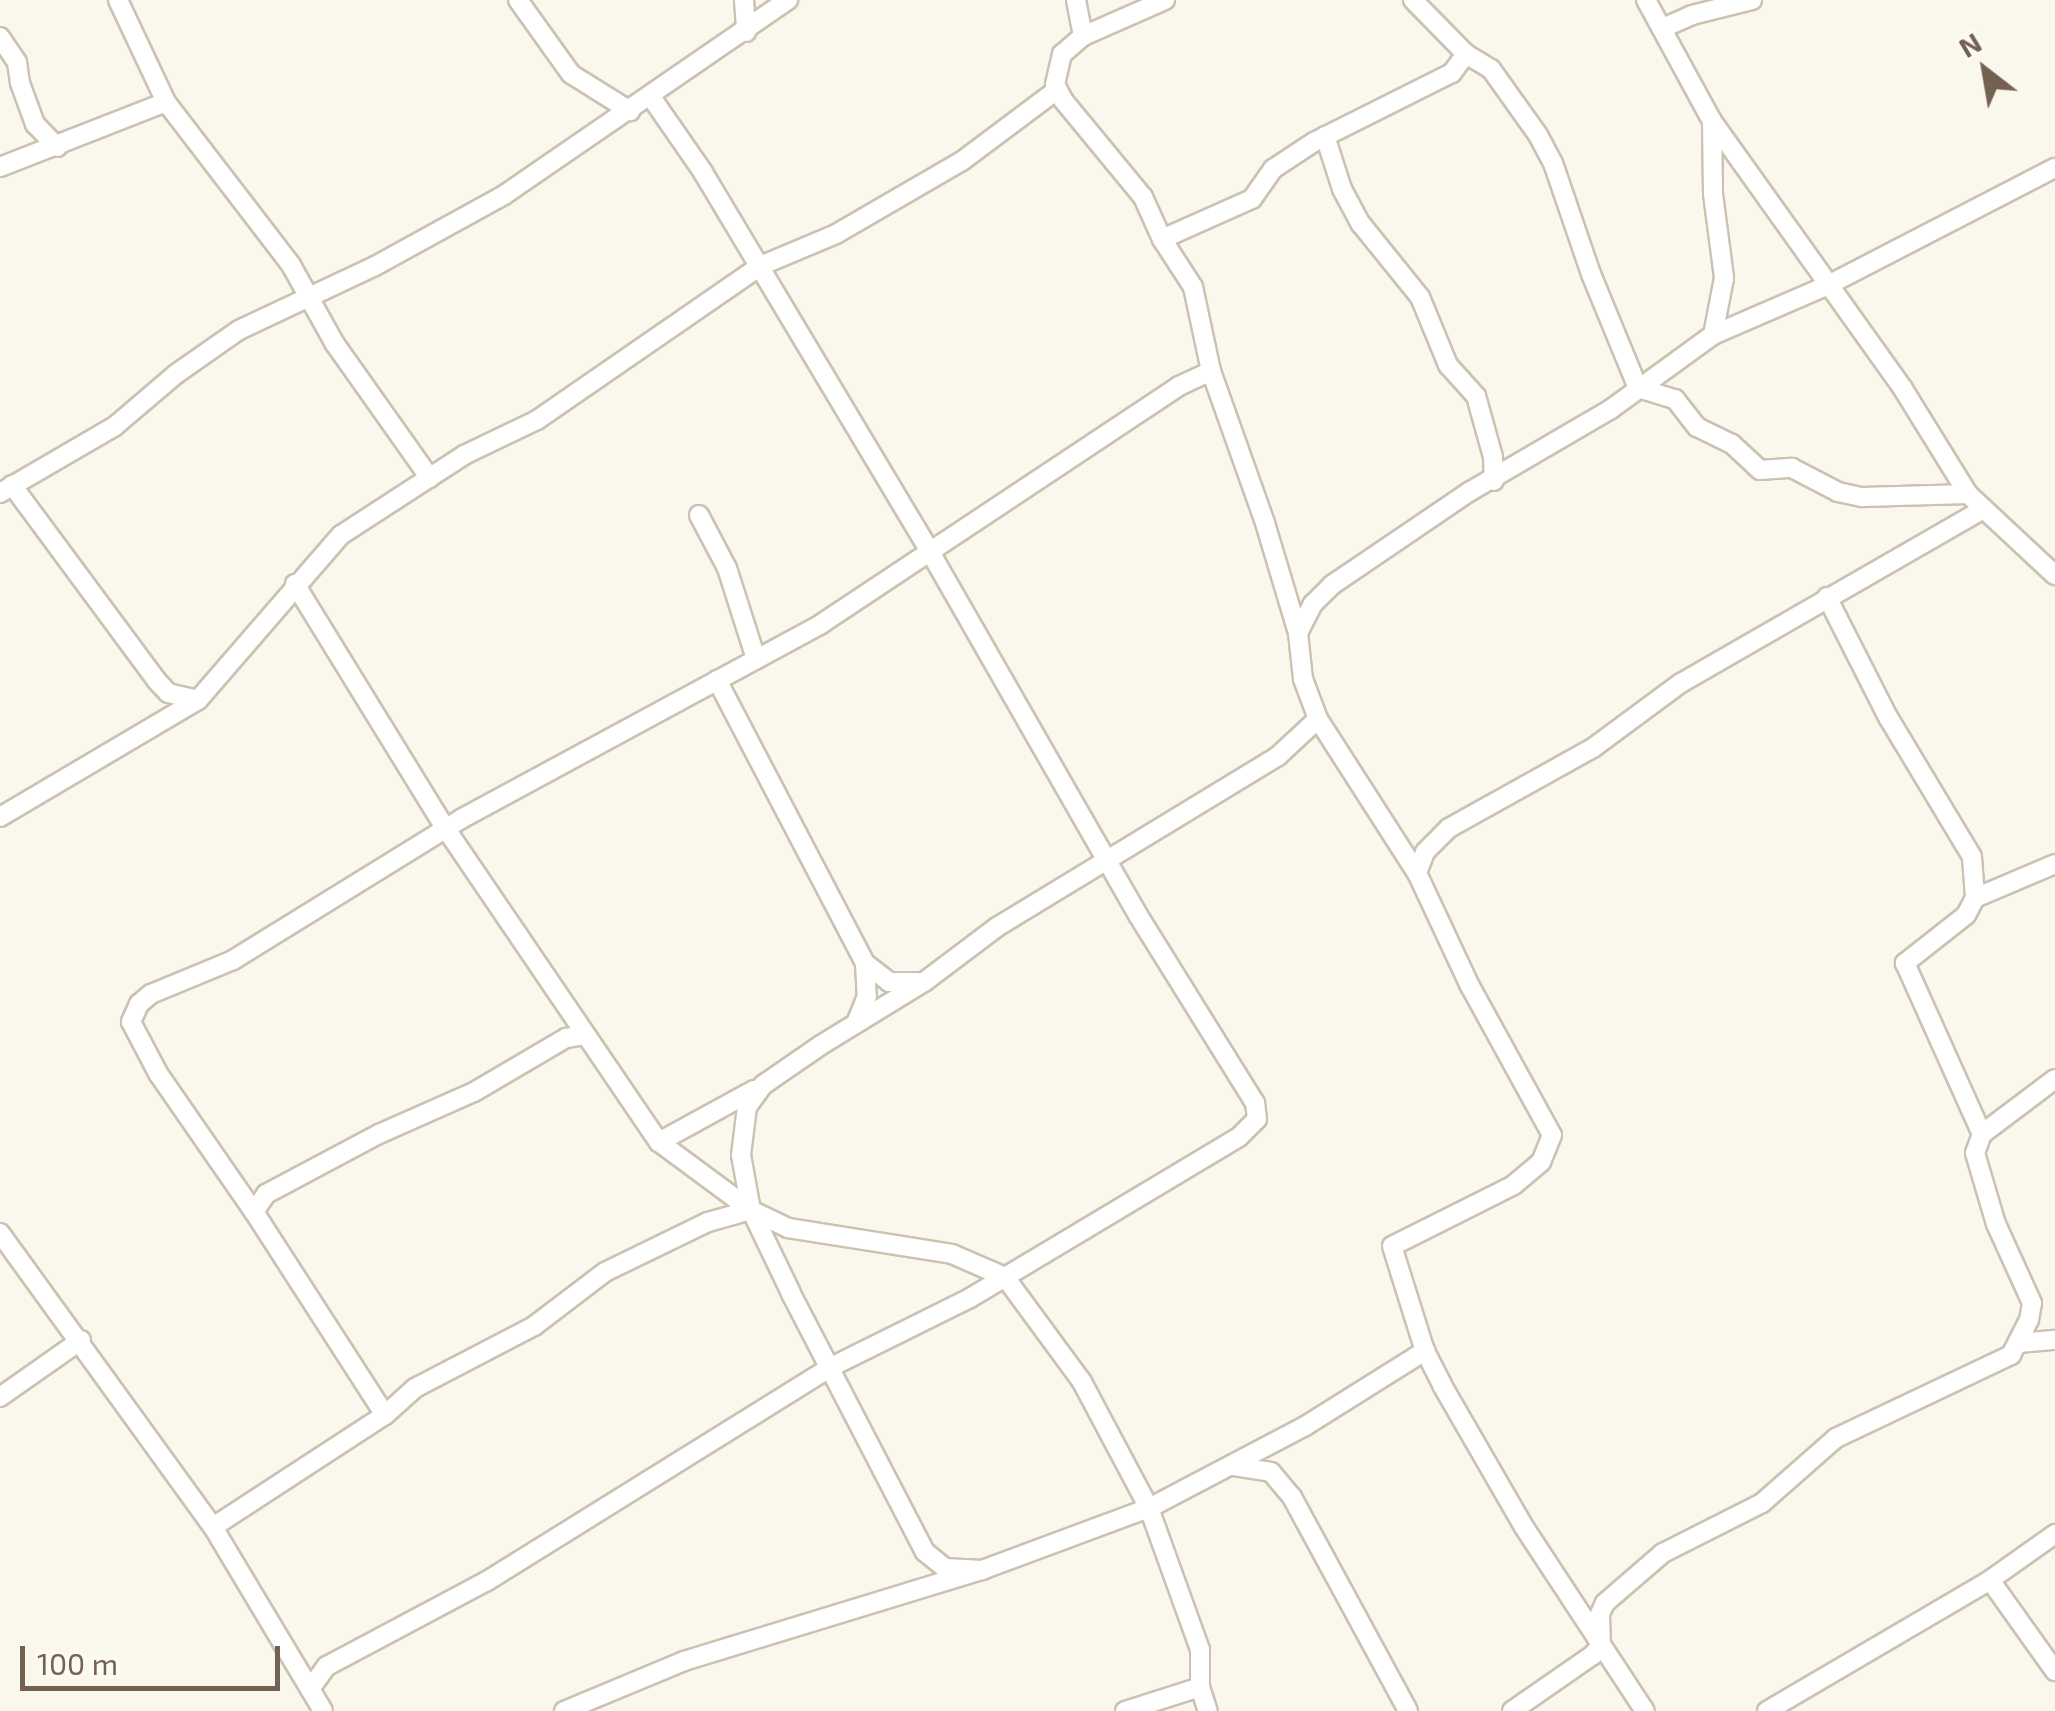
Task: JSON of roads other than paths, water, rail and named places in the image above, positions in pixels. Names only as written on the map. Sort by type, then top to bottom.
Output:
[{"type":"street","points":[[118,0],[166,102],[238,192],[308,296],[335,344],[430,478]]},
{"type":"street","points":[[518,0],[571,74],[630,112]]},
{"type":"street","points":[[744,0],[746,32]]},
{"type":"street","points":[[198,700],[168,693],[157,682],[6,489],[115,426],[176,374],[239,330],[375,266],[504,195],[651,98],[788,0]]},
{"type":"street","points":[[1076,0],[1083,36]]},
{"type":"street","points":[[1165,0],[1083,36],[1062,54],[1056,73],[1057,90],[1143,197],[1162,240],[1193,287],[1211,371],[1242,451],[1298,633],[1303,679],[1318,719],[1418,873],[1470,986],[1552,1135],[1540,1162],[1514,1185],[1392,1246],[1425,1351],[1484,1460],[1645,1711]]},
{"type":"street","points":[[1413,0],[1466,54],[1484,63],[1498,78],[1554,164],[1590,274],[1638,388],[1675,400],[1697,427],[1732,444],[1760,470],[1792,468],[1838,492],[1862,497],[1968,494]]},
{"type":"street","points":[[1646,0],[1712,121],[1903,389],[1968,494],[2055,575]]},
{"type":"street","points":[[1663,28],[1692,14],[1752,0]]},
{"type":"street","points":[[0,37],[17,62],[36,124],[56,147]]},
{"type":"street","points":[[1162,240],[1252,199],[1272,168],[1325,136],[1452,73],[1466,54]]},
{"type":"street","points":[[0,816],[198,700],[341,535],[430,478],[537,420],[760,266],[836,234],[962,161],[1057,90]]},
{"type":"street","points":[[310,1690],[327,1666],[520,1561],[830,1368],[1004,1278],[1239,1137],[1258,1120],[1255,1103],[929,550],[760,266],[651,98]]},
{"type":"street","points":[[0,168],[166,102]]},
{"type":"street","points":[[1712,121],[1712,194],[1724,278],[1714,335]]},
{"type":"street","points":[[1325,136],[1342,190],[1362,224],[1420,298],[1448,365],[1476,396],[1494,457],[1494,481]]},
{"type":"street","points":[[1298,633],[1313,604],[1332,585],[1714,335],[1826,286],[2055,168]]},
{"type":"street","points":[[385,1414],[254,1212],[175,1101],[136,1034],[132,1013],[151,994],[234,960],[446,829],[821,624],[1179,386],[1211,371]]},
{"type":"street","points":[[1418,873],[1425,852],[1449,828],[1592,748],[1681,683],[1983,509]]},
{"type":"street","points":[[699,515],[727,568],[756,659]]},
{"type":"street","points":[[295,584],[446,829],[658,1142],[751,1210],[788,1228],[952,1254],[1004,1278],[1082,1382],[1149,1508],[1200,1650],[1200,1687],[1208,1711]]},
{"type":"street","points":[[1827,597],[1888,716],[1972,857],[1975,898]]},
{"type":"street","points":[[718,680],[865,964],[867,996],[857,1021]]},
{"type":"street","points":[[658,1142],[763,1085],[857,1021],[924,982],[996,927],[1278,756],[1318,719]]},
{"type":"street","points":[[1982,1134],[1905,963],[1954,928],[1975,898],[2055,864]]},
{"type":"street","points":[[865,964],[889,982],[924,982]]},
{"type":"street","points":[[254,1212],[266,1194],[379,1134],[474,1092],[566,1038],[584,1035]]},
{"type":"street","points":[[1602,1644],[1600,1614],[1605,1603],[1663,1553],[1756,1507],[1836,1438],[1902,1403],[2000,1363],[2019,1343],[2032,1302],[1996,1224],[1975,1153],[1982,1134],[2055,1079]]},
{"type":"street","points":[[763,1085],[742,1121],[741,1155],[751,1210],[925,1552],[945,1568],[982,1570]]},
{"type":"street","points":[[213,1527],[450,1367],[481,1356],[534,1326],[628,1258],[708,1222],[751,1210]]},
{"type":"street","points":[[0,1233],[213,1527],[323,1711]]},
{"type":"street","points":[[0,1397],[80,1340]]},
{"type":"street","points":[[2019,1343],[2055,1340]]},
{"type":"street","points":[[564,1711],[684,1661],[982,1570],[1149,1508],[1234,1466],[1425,1351]]},
{"type":"street","points":[[1234,1466],[1270,1472],[1292,1498],[1408,1711]]},
{"type":"street","points":[[1767,1711],[1990,1580],[2055,1534]]},
{"type":"street","points":[[1990,1580],[2055,1670]]},
{"type":"street","points":[[1512,1711],[1580,1665],[1602,1644]]},
{"type":"street","points":[[1125,1711],[1200,1687]]}]
